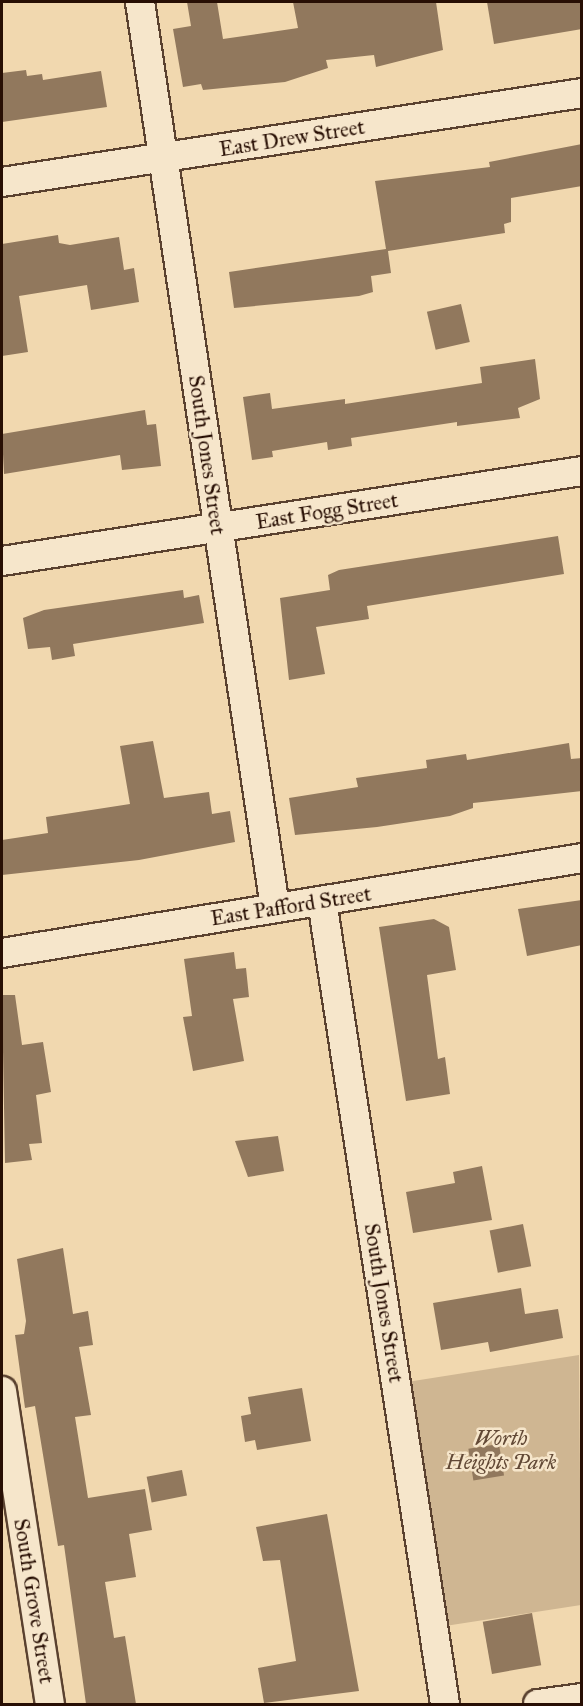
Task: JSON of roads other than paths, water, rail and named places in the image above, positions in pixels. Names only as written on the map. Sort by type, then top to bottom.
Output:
[{"type":"street","name":"South Jones Street","points":[[140,2],[275,908]]},
{"type":"street","name":"East Drew Street","points":[[2,182],[582,93]]},
{"type":"street","name":"East Fogg Street","points":[[2,561],[582,471]]},
{"type":"street","name":"East Pafford Street","points":[[2,953],[582,858]]},
{"type":"street","name":"South Jones Street","points":[[322,901],[445,1704]]},
{"type":"street","name":"South Grove Street","points":[[2,1391],[50,1704]]},
{"type":"street","points":[[538,1704],[582,1698]]},
{"type":"park label","name":"Worth Heights Park","points":[[501,1450]]}]
